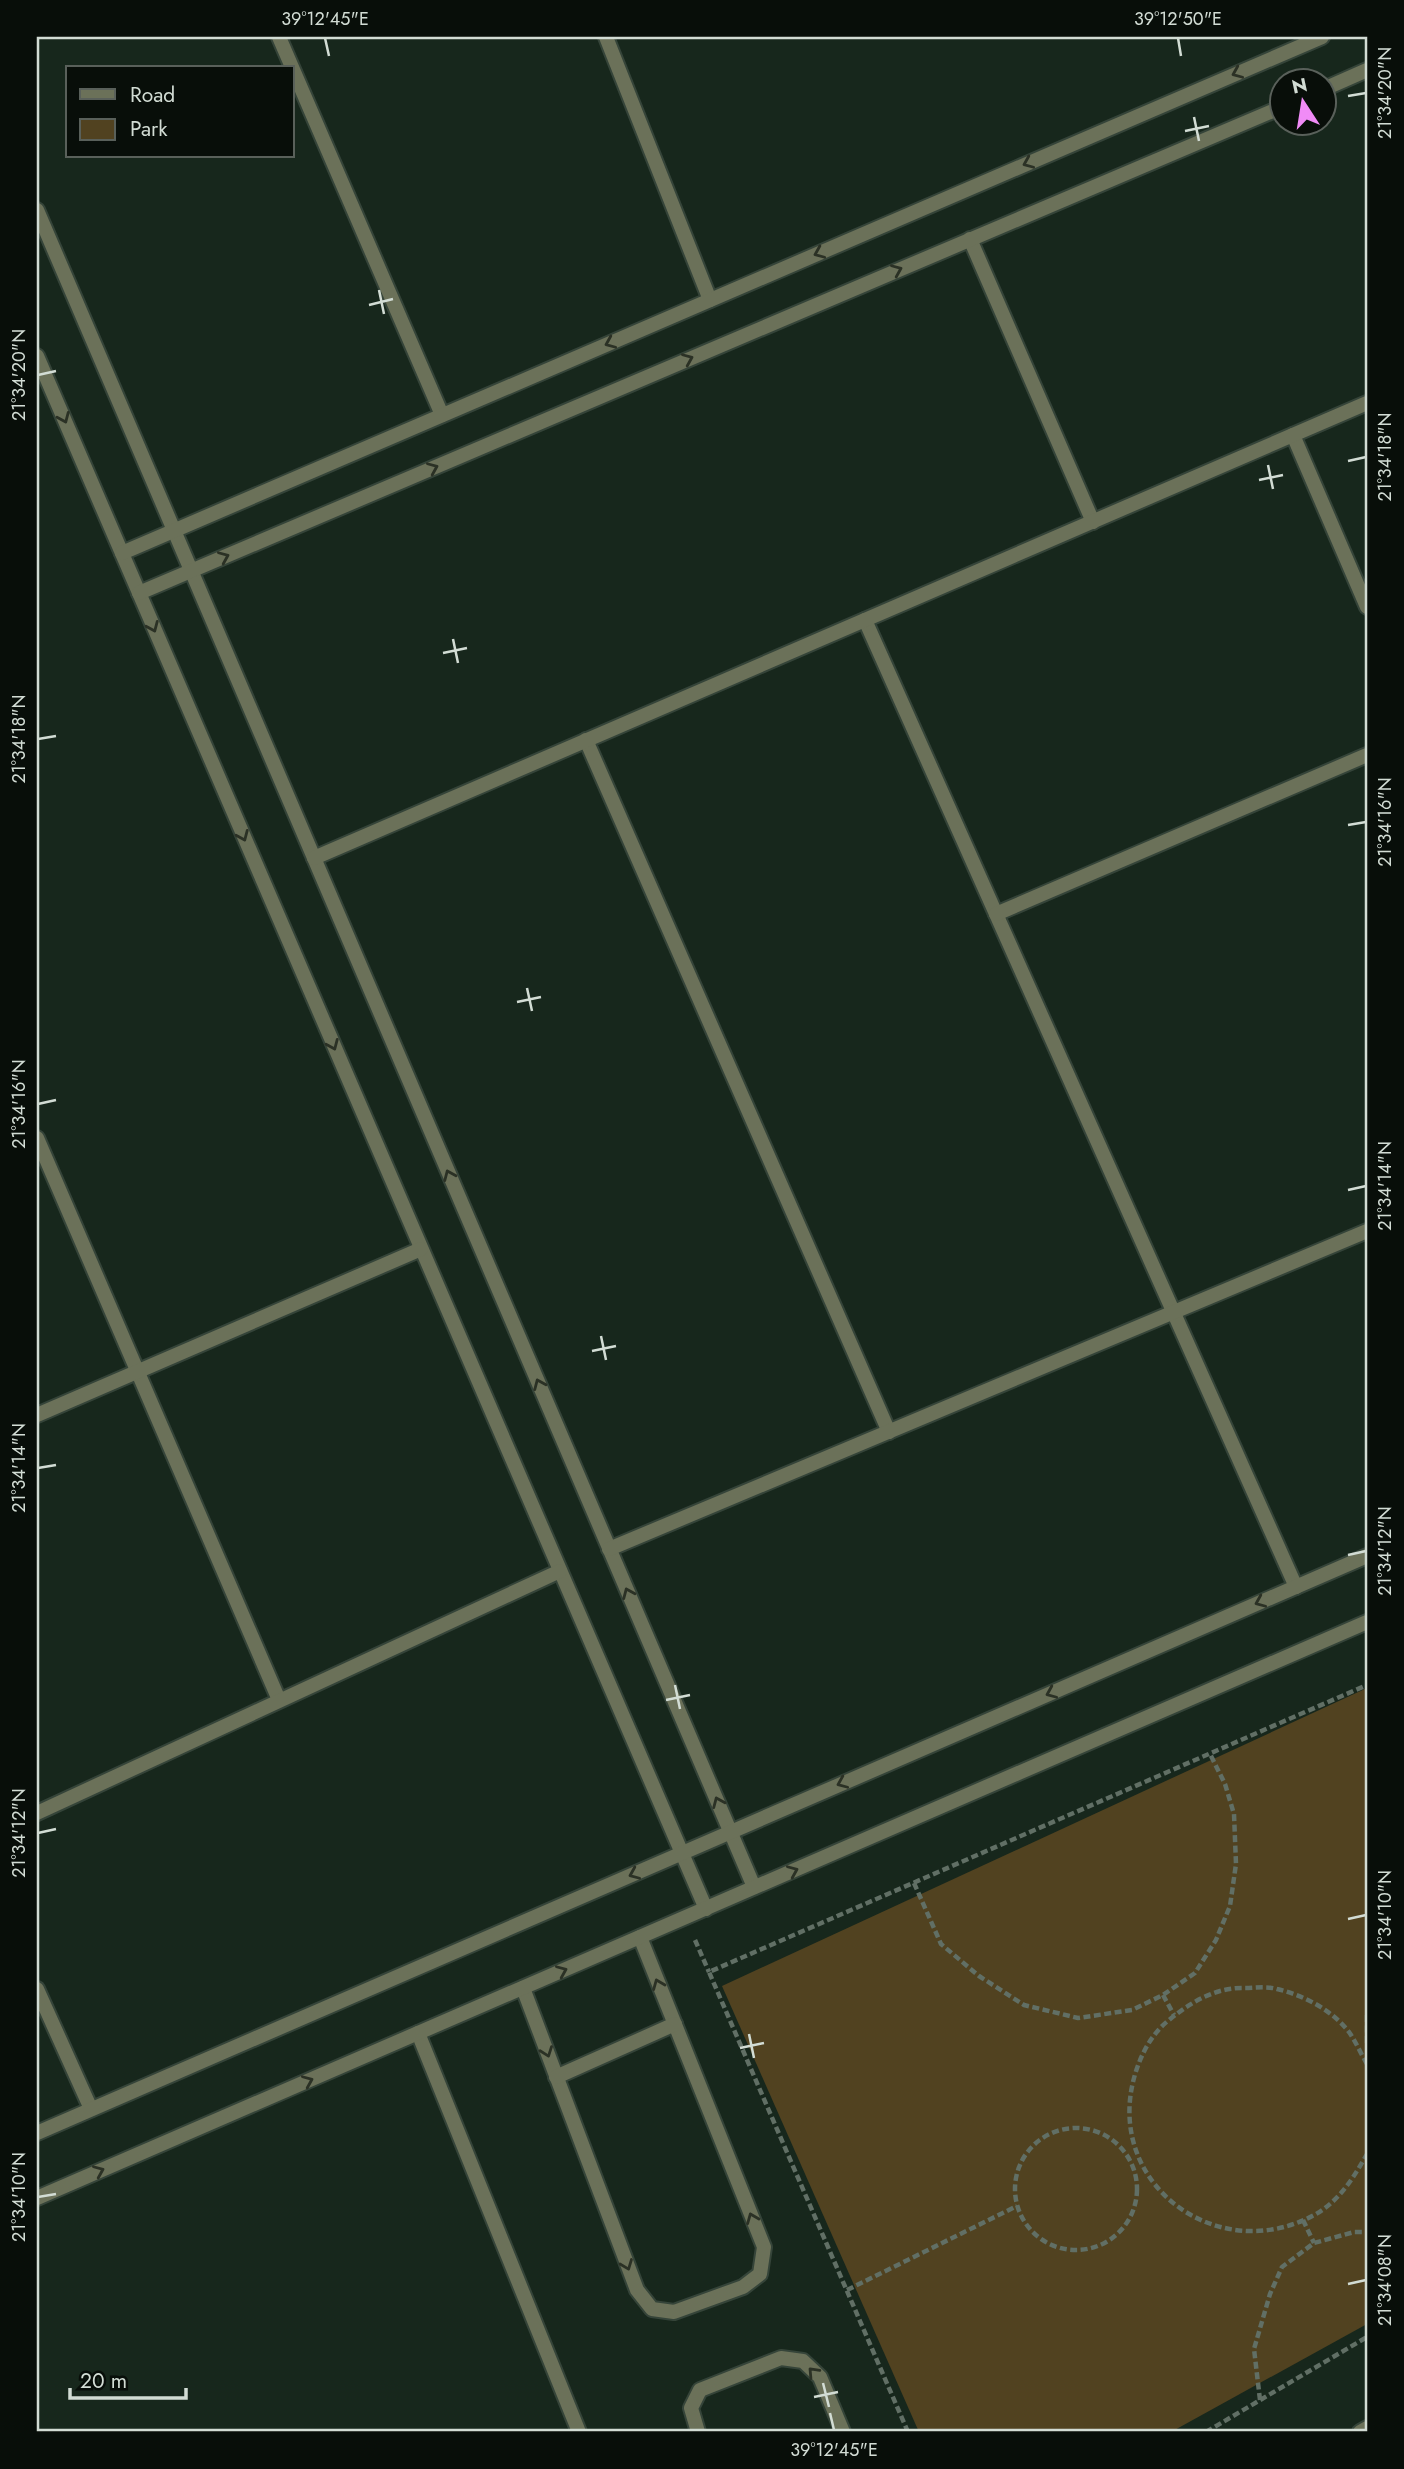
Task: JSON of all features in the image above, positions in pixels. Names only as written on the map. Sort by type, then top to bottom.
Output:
[{"type":"street","points":[[279,37],[292,66]]},
{"type":"street","points":[[607,37],[710,300]]},
{"type":"street","points":[[121,553],[1322,37]]},
{"type":"street","points":[[1338,83],[1367,70]]},
{"type":"street","points":[[294,72],[442,415]]},
{"type":"street","points":[[139,593],[1268,113]]},
{"type":"street","points":[[37,210],[754,1887]]},
{"type":"street","points":[[970,239],[1093,522]]},
{"type":"street","points":[[37,356],[706,1909]]},
{"type":"street","points":[[314,858],[1367,403]]},
{"type":"street","points":[[1293,435],[1367,607]]},
{"type":"street","points":[[866,620],[1296,1587]]},
{"type":"street","points":[[586,740],[889,1432]]},
{"type":"street","points":[[996,914],[1367,755]]},
{"type":"street","points":[[37,1138],[279,1700]]},
{"type":"street","points":[[609,1549],[1367,1231]]},
{"type":"street","points":[[37,1415],[421,1249]]},
{"type":"street","points":[[37,2133],[1367,1556]]},
{"type":"street","points":[[37,1813],[560,1570]]},
{"type":"street","points":[[37,2198],[1367,1622]]},
{"type":"street","points":[[523,1988],[637,2290],[652,2309],[674,2312],[743,2287],[760,2274],[764,2247],[640,1937]]},
{"type":"street","points":[[37,1989],[91,2109]]},
{"type":"street","points":[[556,2077],[675,2024]]},
{"type":"street","points":[[418,2033],[579,2432]]},
{"type":"street","points":[[698,2432],[691,2408],[700,2390],[781,2358],[803,2361],[820,2377],[843,2432]]},
{"type":"street","points":[[1360,2432],[1367,2428]]},
{"type":"path","points":[[908,2432],[709,1972],[1367,1685]]},
{"type":"path","points":[[914,1883],[941,1944],[979,1976],[1024,2005],[1078,2018],[1132,2010],[1163,1995],[1195,1973],[1216,1940],[1230,1906],[1236,1864],[1234,1814],[1225,1784],[1210,1754]]},
{"type":"path","points":[[1367,2064],[1348,2030],[1315,2003],[1275,1988],[1232,1987],[1192,2001],[1161,2026],[1139,2058],[1129,2096],[1131,2135],[1146,2172],[1170,2202],[1204,2223],[1242,2232],[1281,2229],[1303,2220],[1318,2213],[1347,2188],[1367,2154]]},
{"type":"path","points":[[1163,1995],[1174,2015]]},
{"type":"path","points":[[1367,2015],[1367,2042]]},
{"type":"path","points":[[1066,2128],[1085,2128],[1103,2134],[1121,2146],[1133,2163],[1138,2185],[1136,2205],[1126,2225],[1111,2240],[1091,2249],[1070,2250],[1049,2245],[1032,2232],[1017,2206],[1015,2179],[1021,2161],[1032,2146],[1047,2134],[1066,2128]]},
{"type":"path","points":[[1133,2163],[1141,2160]]},
{"type":"path","points":[[847,2290],[1017,2206]]},
{"type":"path","points":[[1303,2220],[1314,2243]]},
{"type":"path","points":[[1261,2400],[1254,2349],[1270,2294],[1282,2267],[1314,2243],[1354,2232],[1367,2232]]},
{"type":"path","points":[[1206,2432],[1367,2337]]},
{"type":"green space","points":[[1367,1688],[1367,2324],[1171,2432],[919,2432],[722,1986]]}]
